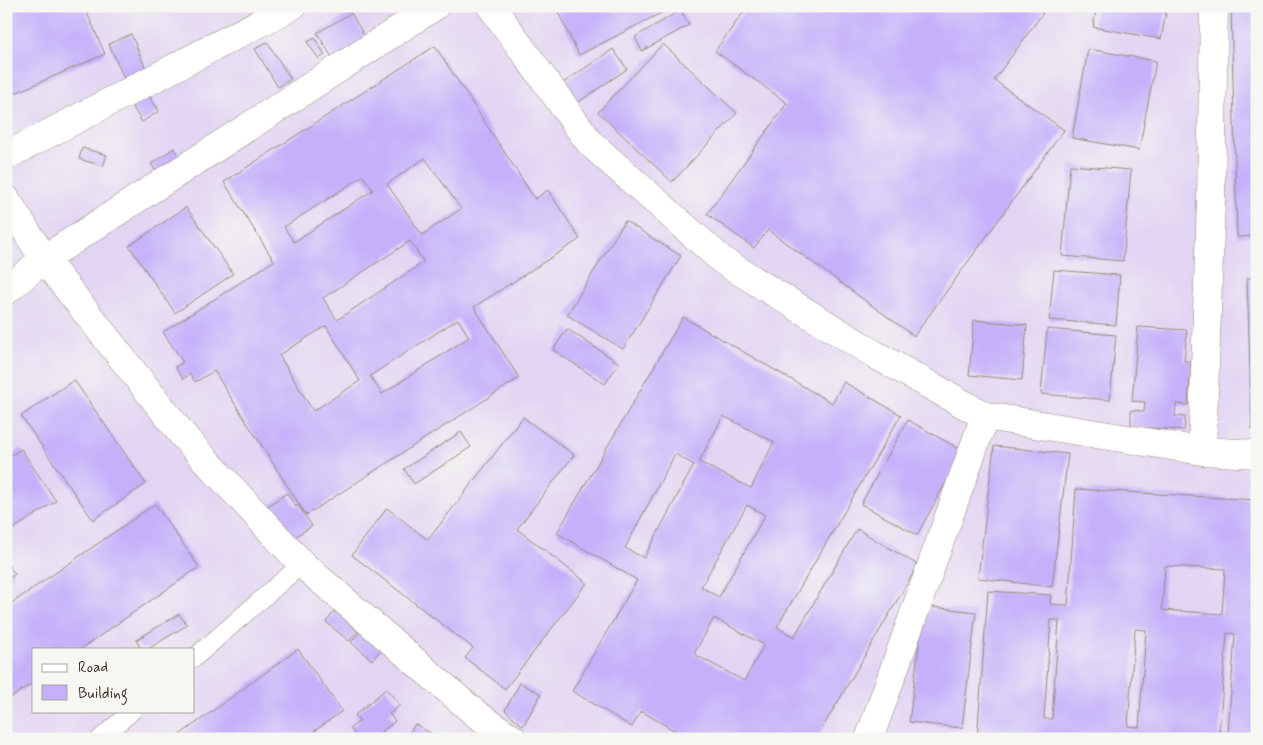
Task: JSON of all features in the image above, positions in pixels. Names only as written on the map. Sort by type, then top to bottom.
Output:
[{"type":"street","points":[[6,156],[292,6]]},
{"type":"street","points":[[6,291],[44,259],[434,6]]},
{"type":"street","points":[[490,6],[590,143],[723,261],[874,354],[985,416],[1202,451],[1257,454]]},
{"type":"street","points":[[1202,451],[1211,201],[1214,6]]},
{"type":"street","points":[[6,200],[44,259],[186,439],[302,564],[476,714],[513,739]]},
{"type":"street","points":[[868,739],[985,416]]},
{"type":"lane","points":[[195,657],[302,564]]},
{"type":"lane","points":[[100,739],[131,712]]},
{"type":"shaded area","points":[[6,6],[1257,6],[1257,739],[6,739]]},
{"type":"building","points":[[6,6],[84,6],[105,54],[6,97]]},
{"type":"building","points":[[555,6],[663,6],[665,11],[579,55]]},
{"type":"building","points":[[748,6],[1048,6],[994,80],[1064,130],[914,336],[768,230],[754,248],[707,214],[787,103],[715,51]]},
{"type":"building","points":[[1097,6],[1167,6],[1161,39],[1093,27]]},
{"type":"building","points":[[1231,6],[1257,6],[1257,236],[1237,237]]},
{"type":"building","points":[[681,10],[689,25],[642,51],[635,37]]},
{"type":"building","points":[[351,13],[368,42],[335,62],[317,33]]},
{"type":"building","points":[[131,34],[147,71],[125,81],[109,44]]},
{"type":"building","points":[[315,38],[325,55],[319,59],[307,42]]},
{"type":"building","points":[[267,42],[291,79],[278,87],[255,49]]},
{"type":"building","points":[[663,44],[737,113],[672,182],[598,112]]},
{"type":"building","points":[[435,46],[535,199],[548,190],[580,239],[474,307],[519,378],[306,515],[214,371],[195,382],[190,374],[183,379],[175,367],[183,362],[163,332],[274,261],[224,182]],"holes":[[[425,158],[461,209],[422,235],[387,184]],[[363,176],[373,190],[294,242],[284,227]],[[410,241],[424,262],[337,320],[323,298]],[[458,319],[469,337],[382,394],[370,376]],[[326,326],[360,381],[313,411],[279,355]]]},
{"type":"building","points":[[613,49],[627,69],[574,105],[560,85]]},
{"type":"building","points":[[1088,49],[1156,61],[1139,150],[1072,138]]},
{"type":"building","points":[[146,91],[159,111],[142,122],[129,101]]},
{"type":"building","points":[[82,148],[107,155],[103,166],[79,159]]},
{"type":"building","points":[[174,148],[184,161],[160,177],[151,164]]},
{"type":"building","points":[[1070,165],[1131,170],[1123,261],[1062,256]]},
{"type":"building","points":[[186,207],[233,274],[175,313],[129,246]]},
{"type":"building","points":[[625,221],[681,256],[623,349],[567,315]]},
{"type":"building","points":[[1054,270],[1120,275],[1116,325],[1049,320]]},
{"type":"building","points":[[1247,278],[1257,278],[1257,429],[1252,429]]},
{"type":"building","points":[[683,317],[832,403],[844,382],[901,415],[777,627],[794,637],[857,529],[918,565],[816,739],[689,739],[641,711],[632,727],[572,691],[637,580],[557,533]],"holes":[[[723,416],[774,442],[751,488],[699,462]],[[675,454],[694,465],[644,558],[625,548]],[[747,505],[765,515],[719,597],[701,587]],[[714,618],[764,645],[744,681],[694,654]]]},
{"type":"building","points":[[974,320],[1027,325],[1022,380],[969,375]]},
{"type":"building","points":[[1138,327],[1187,330],[1184,361],[1191,361],[1188,405],[1176,404],[1175,416],[1185,417],[1184,430],[1131,427],[1131,410],[1144,411],[1145,402],[1132,401]]},
{"type":"building","points":[[567,329],[619,363],[605,384],[553,350]]},
{"type":"building","points":[[1047,329],[1116,335],[1110,400],[1041,394]]},
{"type":"building","points":[[74,380],[146,484],[93,520],[21,416]]},
{"type":"building","points":[[523,417],[574,455],[517,529],[587,583],[505,689],[465,658],[473,648],[352,555],[387,508],[428,540]]},
{"type":"building","points":[[908,420],[963,451],[917,535],[861,504]]},
{"type":"building","points":[[461,432],[471,447],[414,484],[404,469]]},
{"type":"building","points":[[994,446],[1068,454],[1052,587],[978,578]]},
{"type":"building","points":[[21,449],[56,501],[6,534],[6,458]]},
{"type":"building","points":[[1076,489],[1257,500],[1257,739],[1091,739],[1065,737],[1065,739],[977,739],[988,591],[1051,595],[1050,604],[1068,605]],"holes":[[[1165,566],[1225,569],[1222,614],[1162,610]],[[1051,620],[1059,620],[1052,719],[1044,719]],[[1135,629],[1146,630],[1139,727],[1128,726]],[[1227,633],[1235,634],[1228,735],[1219,734]]]},
{"type":"building","points":[[287,493],[296,507],[298,505],[312,526],[287,542],[260,511]]},
{"type":"building","points":[[155,504],[199,567],[82,648],[32,648],[32,683],[6,701],[6,607]]},
{"type":"building","points":[[6,562],[15,574],[6,581]]},
{"type":"building","points":[[924,606],[976,612],[962,728],[909,722]]},
{"type":"building","points":[[335,611],[358,631],[349,641],[326,622]]},
{"type":"building","points":[[179,614],[187,625],[150,648],[140,648],[136,640]]},
{"type":"building","points":[[360,632],[381,650],[372,660],[351,642]]},
{"type":"building","points":[[298,649],[342,711],[304,739],[174,739]]},
{"type":"building","points":[[520,683],[541,694],[523,726],[505,710]]},
{"type":"building","points":[[386,689],[400,705],[389,714],[395,721],[373,739],[358,739],[350,728],[360,721],[355,715]]},
{"type":"building","points":[[415,724],[440,739],[406,739]]}]
